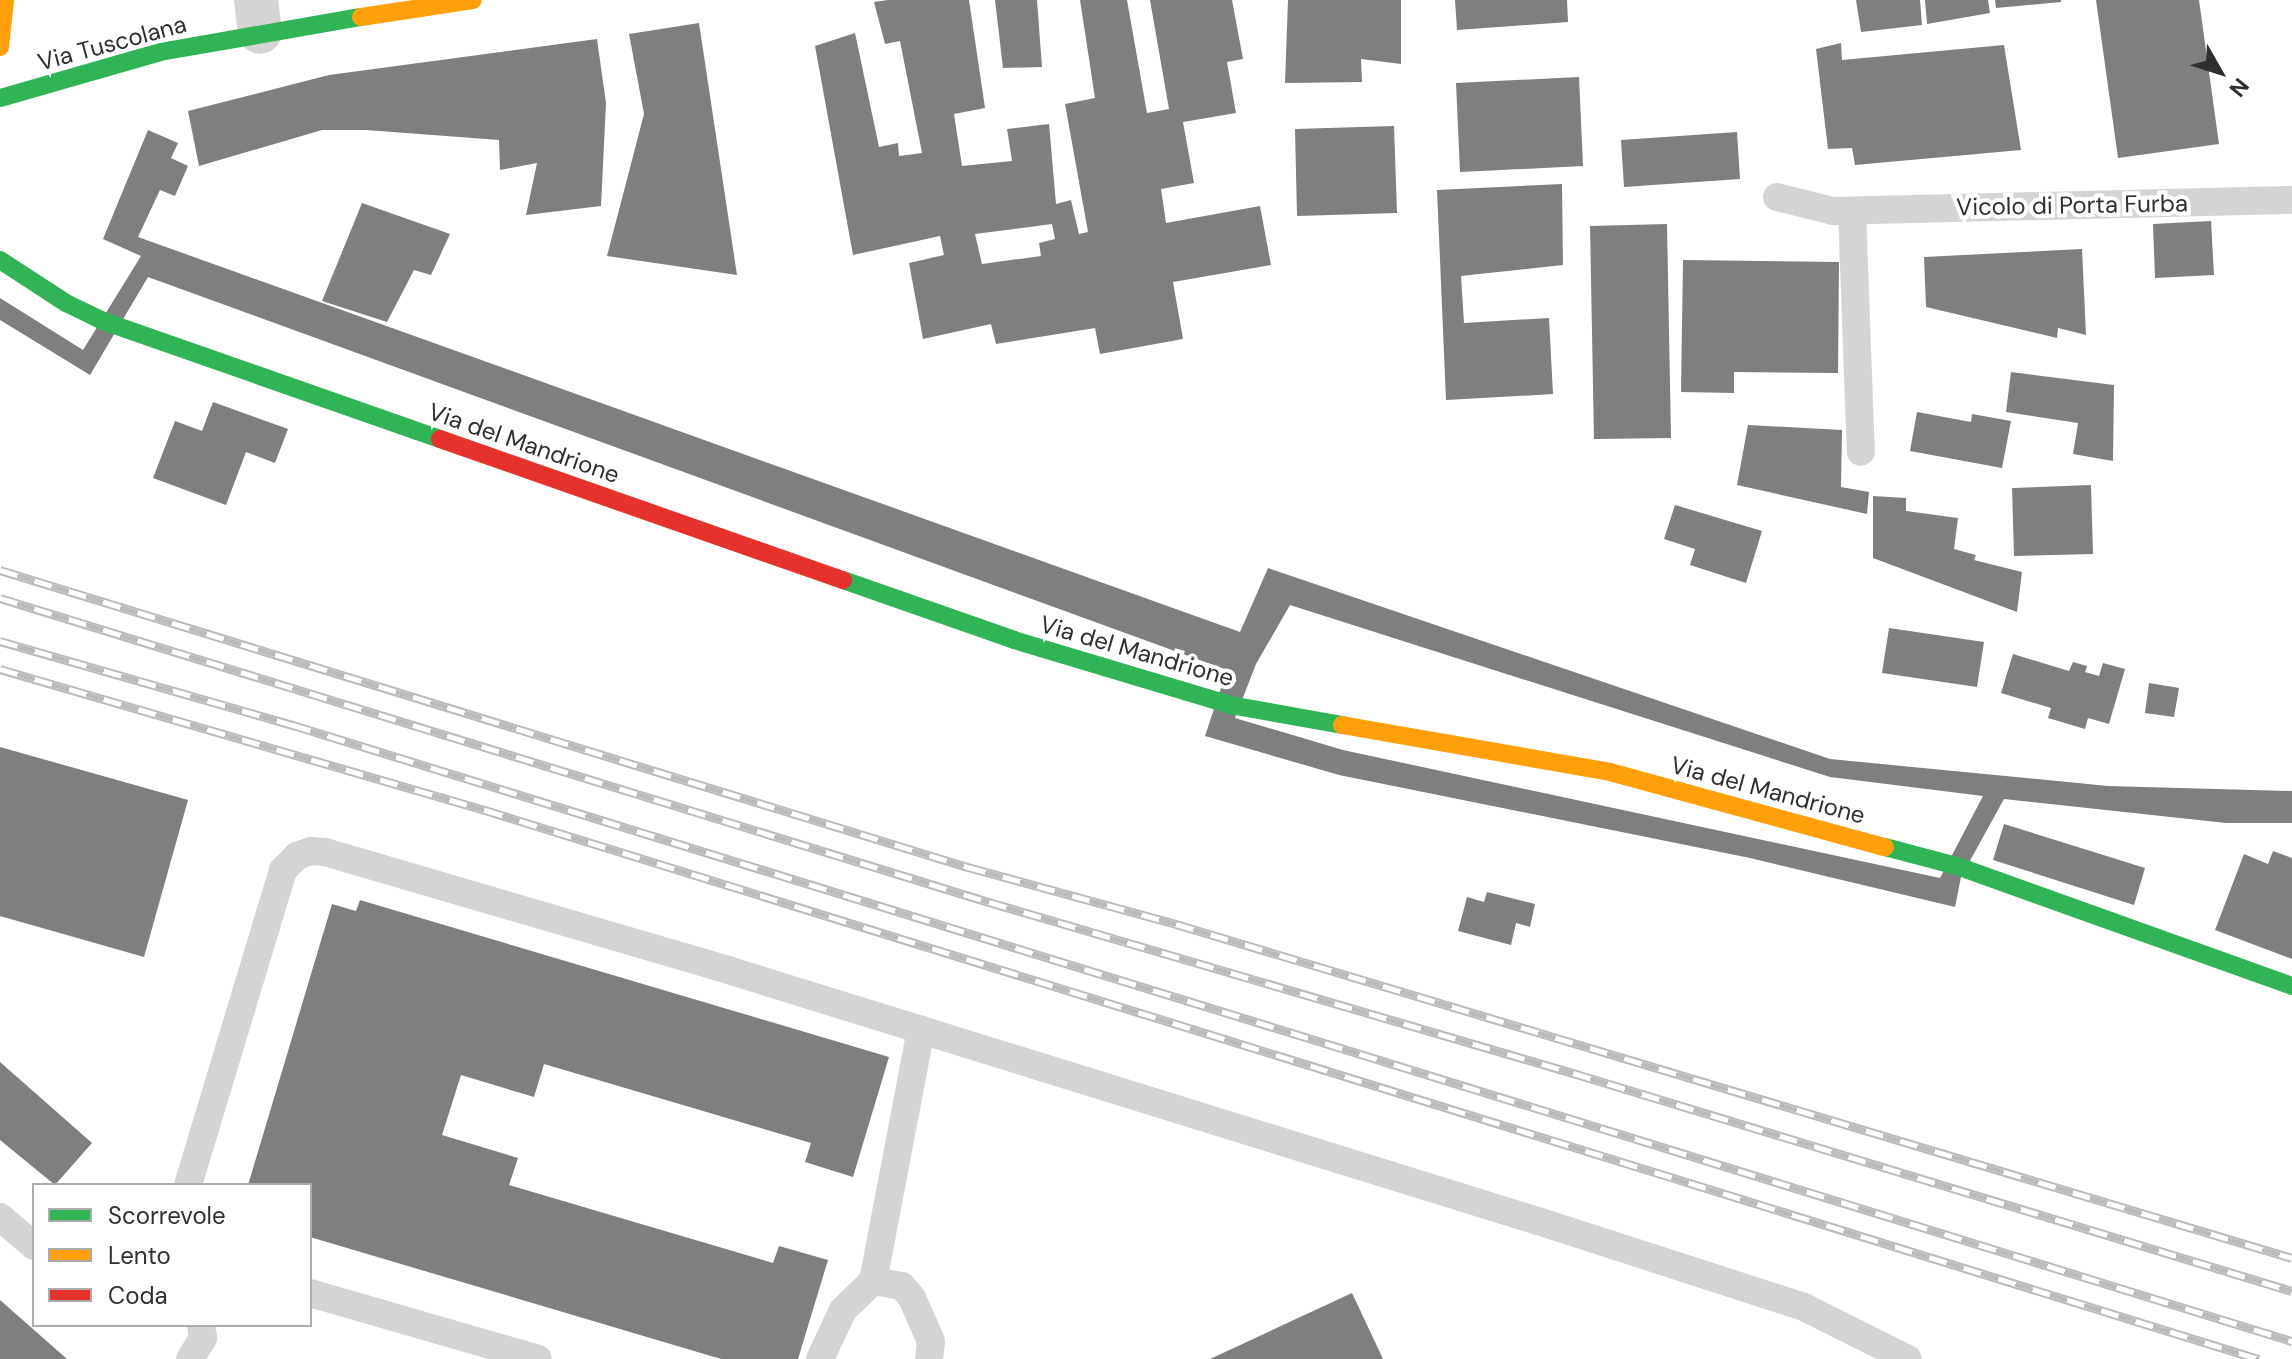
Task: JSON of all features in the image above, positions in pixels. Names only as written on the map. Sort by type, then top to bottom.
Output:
[{"type":"street","points":[[0,47],[5,0]]},
{"type":"street","name":"Via Tuscolana","points":[[0,98],[160,52],[258,16],[473,0]]},
{"type":"street","name":"Via del Mandrione","points":[[0,260],[66,303],[112,324],[1014,640],[1230,705],[1610,772],[1957,866],[2292,986]]},
{"type":"lane","name":"Vicolo di Porta Furba","points":[[1777,197],[1813,209],[1852,211],[2292,200]]},
{"type":"lane","points":[[1852,211],[1861,452]]},
{"type":"lane","points":[[189,1183],[283,870],[297,856],[311,851],[624,939],[1804,1307],[1908,1359]]},
{"type":"lane","points":[[820,1359],[843,1310],[873,1281],[921,1030]]},
{"type":"lane","points":[[0,1217],[32,1244]]},
{"type":"lane","points":[[873,1281],[902,1286],[912,1298],[928,1332],[929,1359]]},
{"type":"lane","points":[[312,1294],[538,1359]]},
{"type":"lane","points":[[190,1359],[203,1338],[201,1327]]},
{"type":"building","points":[[969,0],[985,108],[954,114],[962,166],[1012,161],[1007,129],[1049,124],[1056,204],[1071,200],[1079,234],[1088,232],[1065,104],[1095,98],[1080,0],[1127,0],[1147,113],[1169,109],[1150,0],[1232,0],[1243,59],[1227,62],[1236,113],[1183,122],[1194,183],[1161,189],[1166,223],[1260,206],[1271,265],[1173,282],[1183,339],[1100,354],[1095,328],[996,344],[991,324],[923,339],[909,263],[944,255],[940,236],[853,255],[815,46],[855,33],[879,147],[898,143],[899,156],[922,153],[900,41],[885,44],[874,2]],"holes":[[[1052,224],[1055,239],[1039,243],[1041,256],[982,264],[975,234]]]},
{"type":"building","points":[[995,0],[1037,0],[1042,67],[1003,68]]},
{"type":"building","points":[[1288,0],[1401,0],[1401,64],[1361,59],[1362,82],[1285,83]]},
{"type":"building","points":[[1455,0],[1567,0],[1568,22],[1457,30]]},
{"type":"building","points":[[1856,0],[1920,0],[1922,25],[1861,32]]},
{"type":"building","points":[[1925,0],[1988,0],[1990,13],[1927,24]]},
{"type":"building","points":[[1995,0],[2061,0],[2061,2],[1996,8]]},
{"type":"building","points":[[2096,0],[2199,0],[2219,144],[2118,158]]},
{"type":"building","points":[[699,23],[737,275],[607,256],[644,114],[629,34]]},
{"type":"building","points":[[597,39],[606,103],[601,206],[526,215],[537,163],[500,170],[499,140],[366,130],[322,130],[199,166],[188,111],[329,75]]},
{"type":"building","points":[[1841,43],[1842,60],[2004,45],[2021,150],[1855,165],[1852,148],[1828,149],[1816,49]]},
{"type":"building","points":[[1579,77],[1583,166],[1460,172],[1456,83]]},
{"type":"building","points":[[1394,126],[1397,213],[1297,216],[1295,129]]},
{"type":"building","points":[[148,130],[178,143],[171,158],[188,166],[175,196],[160,190],[138,237],[1240,632],[1268,568],[1830,759],[2108,786],[2292,791],[2292,823],[2226,823],[2004,799],[1961,877],[1955,907],[1750,858],[1339,775],[1205,736],[1227,670],[148,277],[90,375],[0,320],[0,298],[83,350],[141,256],[103,239]],"holes":[[[1290,605],[1830,777],[1983,796],[1940,878],[1343,750],[1235,718],[1256,664]]]},
{"type":"building","points":[[1737,132],[1740,179],[1624,187],[1621,140]]},
{"type":"building","points":[[1562,184],[1563,265],[1461,276],[1464,323],[1549,318],[1553,394],[1446,400],[1437,190]]},
{"type":"building","points":[[362,203],[450,234],[431,275],[414,270],[387,322],[322,301]]},
{"type":"building","points":[[2211,221],[2214,275],[2155,278],[2153,224]]},
{"type":"building","points":[[1667,224],[1671,438],[1594,439],[1590,226]]},
{"type":"building","points":[[2082,249],[2086,335],[2058,328],[2057,338],[1926,307],[1924,257]]},
{"type":"building","points":[[1683,260],[1839,262],[1838,373],[1734,372],[1734,393],[1681,392]]},
{"type":"building","points":[[2011,372],[2114,385],[2113,461],[2073,454],[2078,423],[2006,412]]},
{"type":"building","points":[[213,402],[288,429],[275,463],[246,452],[226,505],[153,478],[175,421],[202,431]]},
{"type":"building","points":[[1917,412],[1971,422],[1972,414],[2011,421],[2002,468],[1910,451]]},
{"type":"building","points":[[1748,425],[1842,430],[1841,487],[1869,492],[1867,514],[1737,485]]},
{"type":"building","points":[[2091,485],[2093,554],[2014,556],[2012,488]]},
{"type":"building","points":[[1873,496],[1906,498],[1906,511],[1958,518],[1954,549],[1976,555],[1974,560],[2022,572],[2017,612],[1873,558]]},
{"type":"building","points":[[1675,505],[1762,531],[1746,583],[1690,565],[1695,549],[1664,539]]},
{"type":"building","points":[[1889,628],[1984,642],[1977,687],[1882,673]]},
{"type":"building","points":[[2013,654],[2069,671],[2073,662],[2087,666],[2085,672],[2099,676],[2103,663],[2125,669],[2109,724],[2088,718],[2085,729],[2048,718],[2051,708],[2001,693]]},
{"type":"building","points":[[2149,683],[2179,688],[2174,717],[2145,713]]},
{"type":"building","points":[[0,747],[188,800],[144,957],[0,916]]},
{"type":"building","points":[[2004,824],[2145,868],[2134,905],[1993,860]]},
{"type":"building","points":[[2273,851],[2292,858],[2292,959],[2215,930],[2244,854],[2268,864]]},
{"type":"building","points":[[1487,892],[1535,904],[1530,927],[1516,923],[1511,945],[1458,931],[1467,897],[1484,902]]},
{"type":"building","points":[[360,900],[889,1057],[853,1177],[805,1162],[811,1143],[544,1064],[534,1097],[461,1075],[442,1135],[518,1158],[509,1185],[773,1263],[779,1246],[828,1260],[798,1359],[721,1359],[312,1238],[312,1183],[249,1183],[332,904],[356,911]]},
{"type":"building","points":[[0,1062],[92,1143],[57,1183],[53,1183],[0,1140]]},
{"type":"building","points":[[1352,1293],[1383,1359],[1210,1359]]},
{"type":"building","points":[[0,1300],[67,1359],[0,1359]]},
{"type":"railway","points":[[0,570],[968,867],[1176,924],[2292,1258]]},
{"type":"railway","points":[[0,598],[989,902],[1573,1073],[2292,1291]]},
{"type":"railway","points":[[0,641],[293,725],[2292,1341]]},
{"type":"railway","points":[[0,669],[485,810],[2259,1359]]},
{"type":"traffic: fast","points":[[0,98],[160,52],[361,17]]},
{"type":"traffic: fast","points":[[0,260],[66,303],[103,321],[440,439]]},
{"type":"traffic: fast","points":[[843,580],[1014,640],[1230,705],[1342,725]]},
{"type":"traffic: fast","points":[[1885,847],[1957,866],[2292,986]]},
{"type":"traffic: slow","points":[[0,47],[5,0]]},
{"type":"traffic: slow","points":[[361,17],[473,0]]},
{"type":"traffic: slow","points":[[1342,725],[1610,772],[1885,847]]},
{"type":"traffic: jam","points":[[440,439],[843,580]]}]
